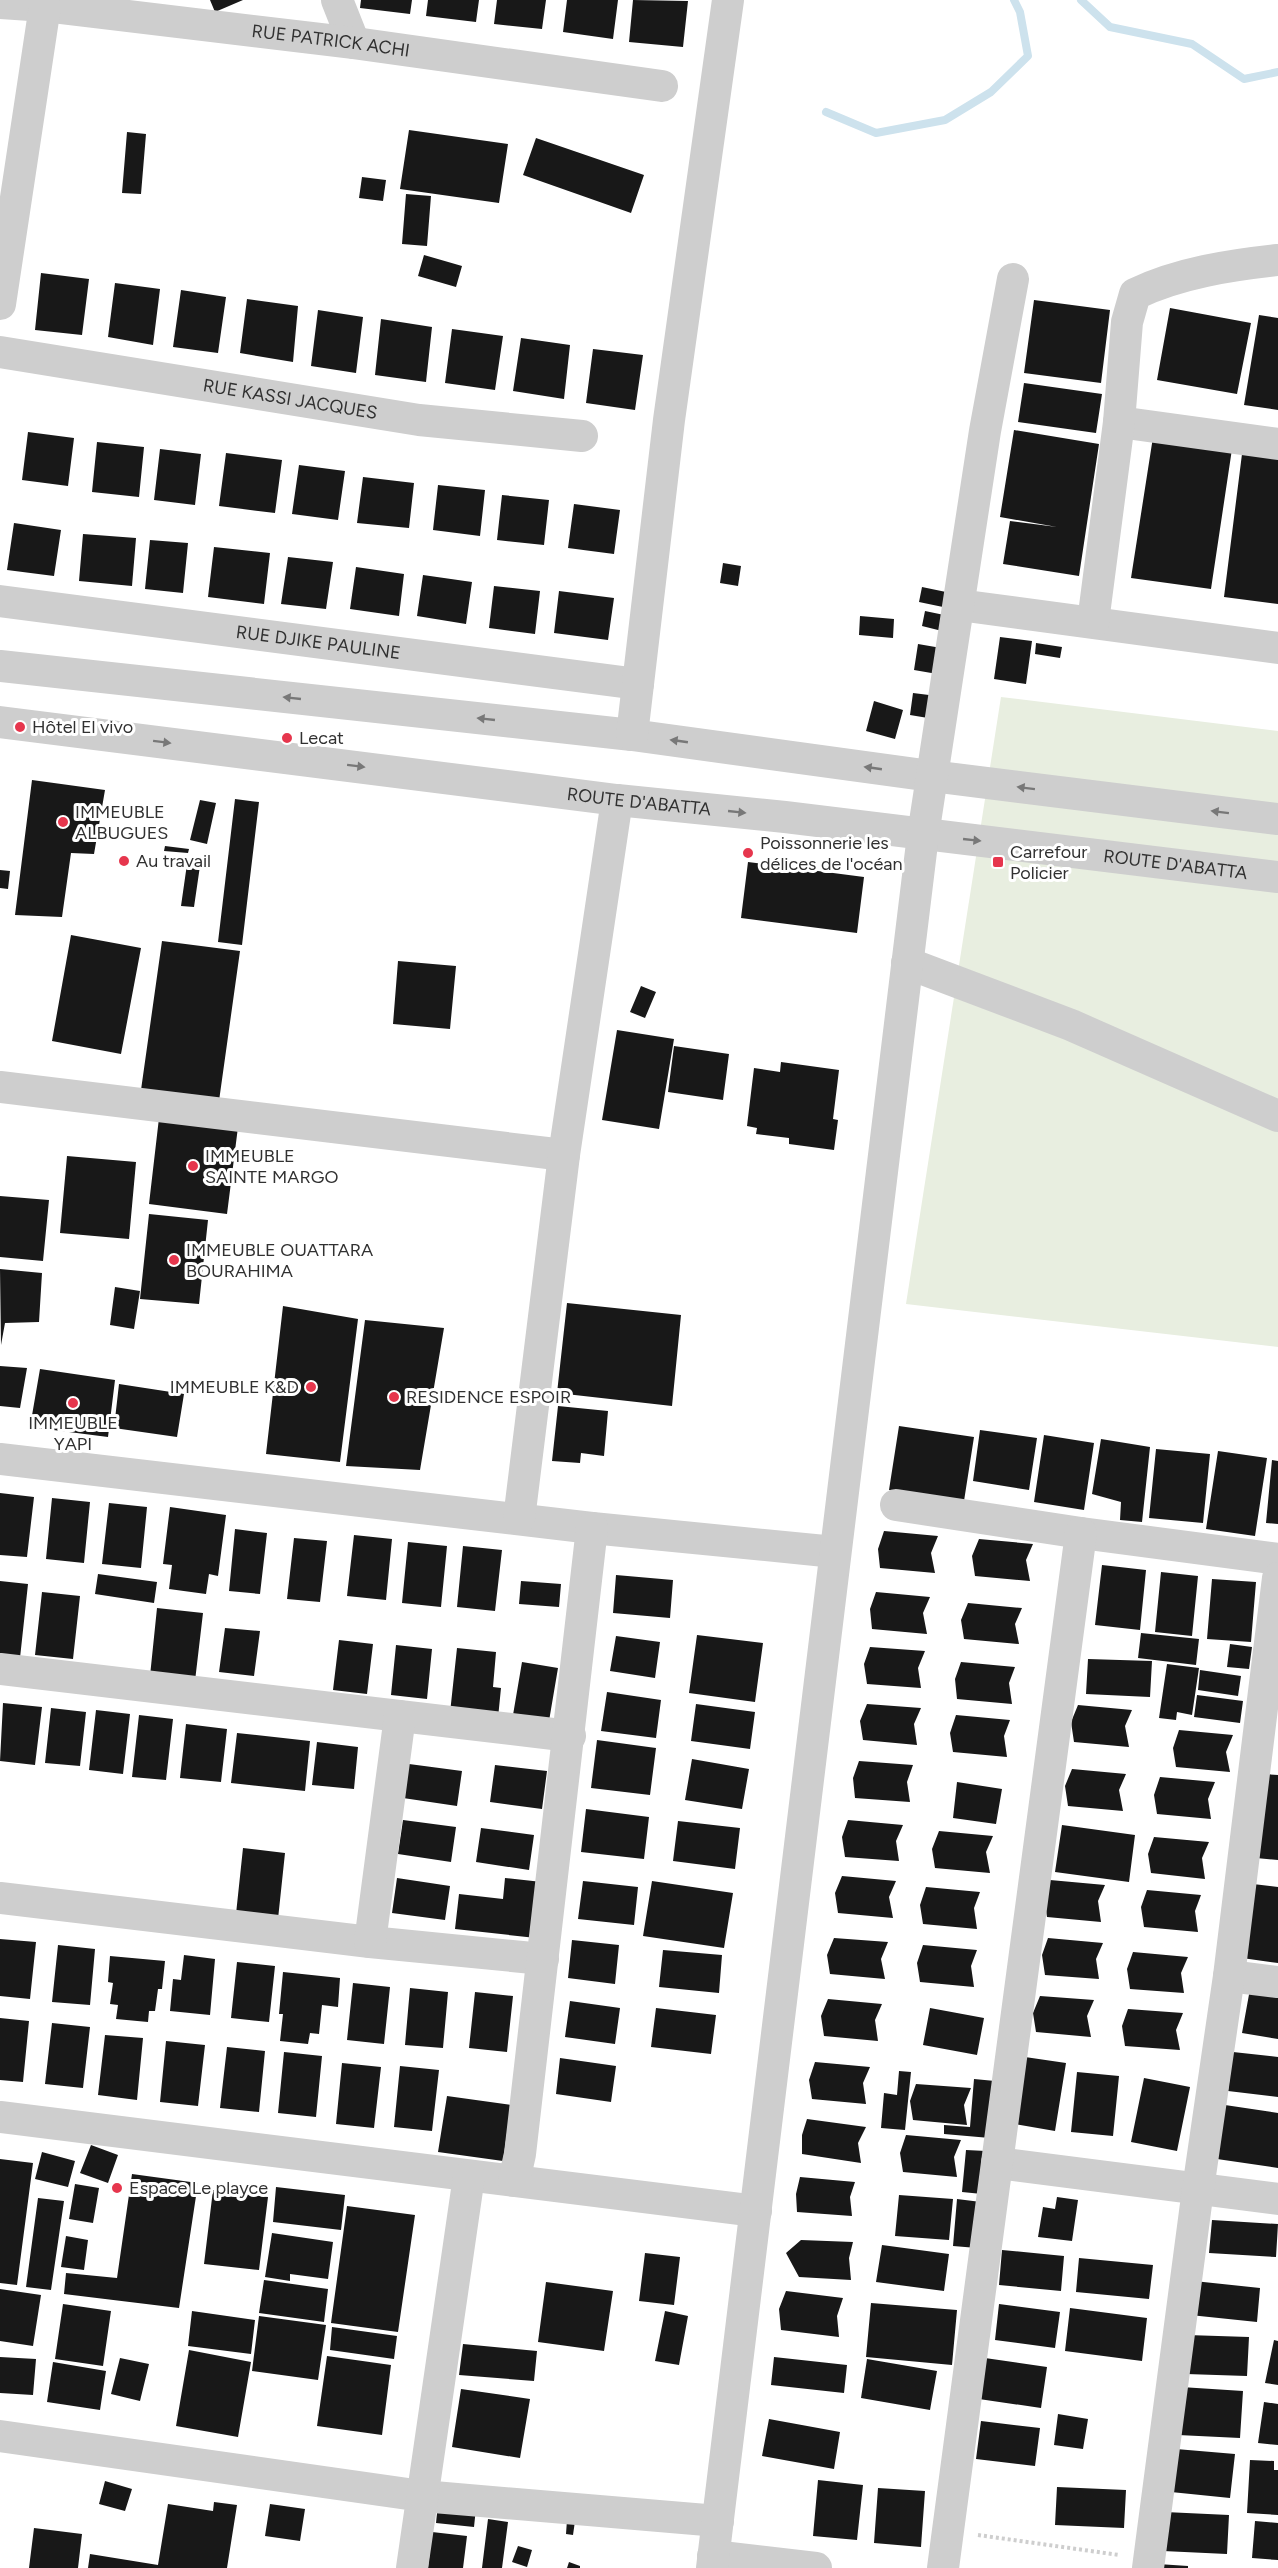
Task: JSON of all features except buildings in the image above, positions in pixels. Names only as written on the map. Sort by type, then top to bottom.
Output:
[{"type":"street","points":[[337,0],[354,43]]},
{"type":"street","points":[[632,735],[669,420],[728,0]]},
{"type":"street","name":"RUE PATRICK ACHI","points":[[0,3],[43,3],[662,86]]},
{"type":"street","points":[[0,304],[43,3]]},
{"type":"street","points":[[1093,622],[1119,422],[1127,322],[1135,294],[1158,283],[1252,263],[1278,260]]},
{"type":"street","points":[[816,2568],[713,2562],[923,835],[985,431],[1013,279]]},
{"type":"street","name":"RUE KASSI JACQUES","points":[[0,352],[409,419],[582,436]]},
{"type":"street","points":[[1119,422],[1278,444]]},
{"type":"street","name":"RUE DJIKE PAULINE","points":[[0,601],[638,684]]},
{"type":"street","points":[[959,605],[1278,648]]},
{"type":"street","points":[[0,666],[632,735],[931,776],[1278,819]]},
{"type":"street","name":"ROUTE D'ABATTA","points":[[0,722],[617,800],[1278,877]]},
{"type":"street","points":[[519,1520],[564,1155],[617,800]]},
{"type":"street","points":[[907,963],[1071,1025],[1278,1116]]},
{"type":"street","points":[[0,1087],[564,1155]]},
{"type":"street","points":[[0,1460],[519,1520],[835,1552]]},
{"type":"street","points":[[896,1505],[1081,1533],[1278,1559]]},
{"type":"street","points":[[514,2181],[570,1736],[592,1528]]},
{"type":"street","points":[[943,2568],[1081,1533]]},
{"type":"street","points":[[1149,2564],[1198,2189],[1229,1976],[1267,1763],[1278,1578]]},
{"type":"street","points":[[0,1669],[570,1736]]},
{"type":"street","points":[[370,1942],[400,1716]]},
{"type":"street","points":[[0,1898],[370,1942],[543,1959]]},
{"type":"street","points":[[1229,1976],[1278,1982]]},
{"type":"street","points":[[0,2117],[756,2211]]},
{"type":"street","points":[[997,2163],[1278,2199]]},
{"type":"street","points":[[412,2568],[469,2176]]},
{"type":"street","points":[[0,2436],[422,2496],[718,2521]]},
{"type":"path","points":[[947,2531],[1149,2564]]},
{"type":"shaded area","points":[[1001,697],[1278,731],[1278,1347],[906,1304]]},
{"type":"waterway","points":[[826,112],[876,133],[945,120],[991,92],[1028,56],[1020,12],[1014,0]]},
{"type":"waterway","points":[[1081,0],[1110,27],[1192,44],[1244,79],[1278,72]]},
{"type":"place","name":"Hôtel El vivo","points":[[20,727]]},
{"type":"place","name":"Lecat","points":[[287,738]]},
{"type":"place","name":"IMMEUBLE ALBUGUES","points":[[63,822]]},
{"type":"place","name":"Poissonnerie les délices de l'océan","points":[[748,853]]},
{"type":"place","name":"Au travail","points":[[124,861]]},
{"type":"place","name":"Carrefour Policier","points":[[998,862]]},
{"type":"place","name":"IMMEUBLE SAINTE MARGO","points":[[193,1166]]},
{"type":"place","name":"IMMEUBLE OUATTARA BOURAHIMA","points":[[174,1260]]},
{"type":"place","name":"IMMEUBLE K&D","points":[[311,1387]]},
{"type":"place","name":"RESIDENCE ESPOIR","points":[[394,1397]]},
{"type":"place","name":"IMMEUBLE YAPI","points":[[73,1403]]},
{"type":"place","name":"Espace Le playce","points":[[117,2188]]}]
